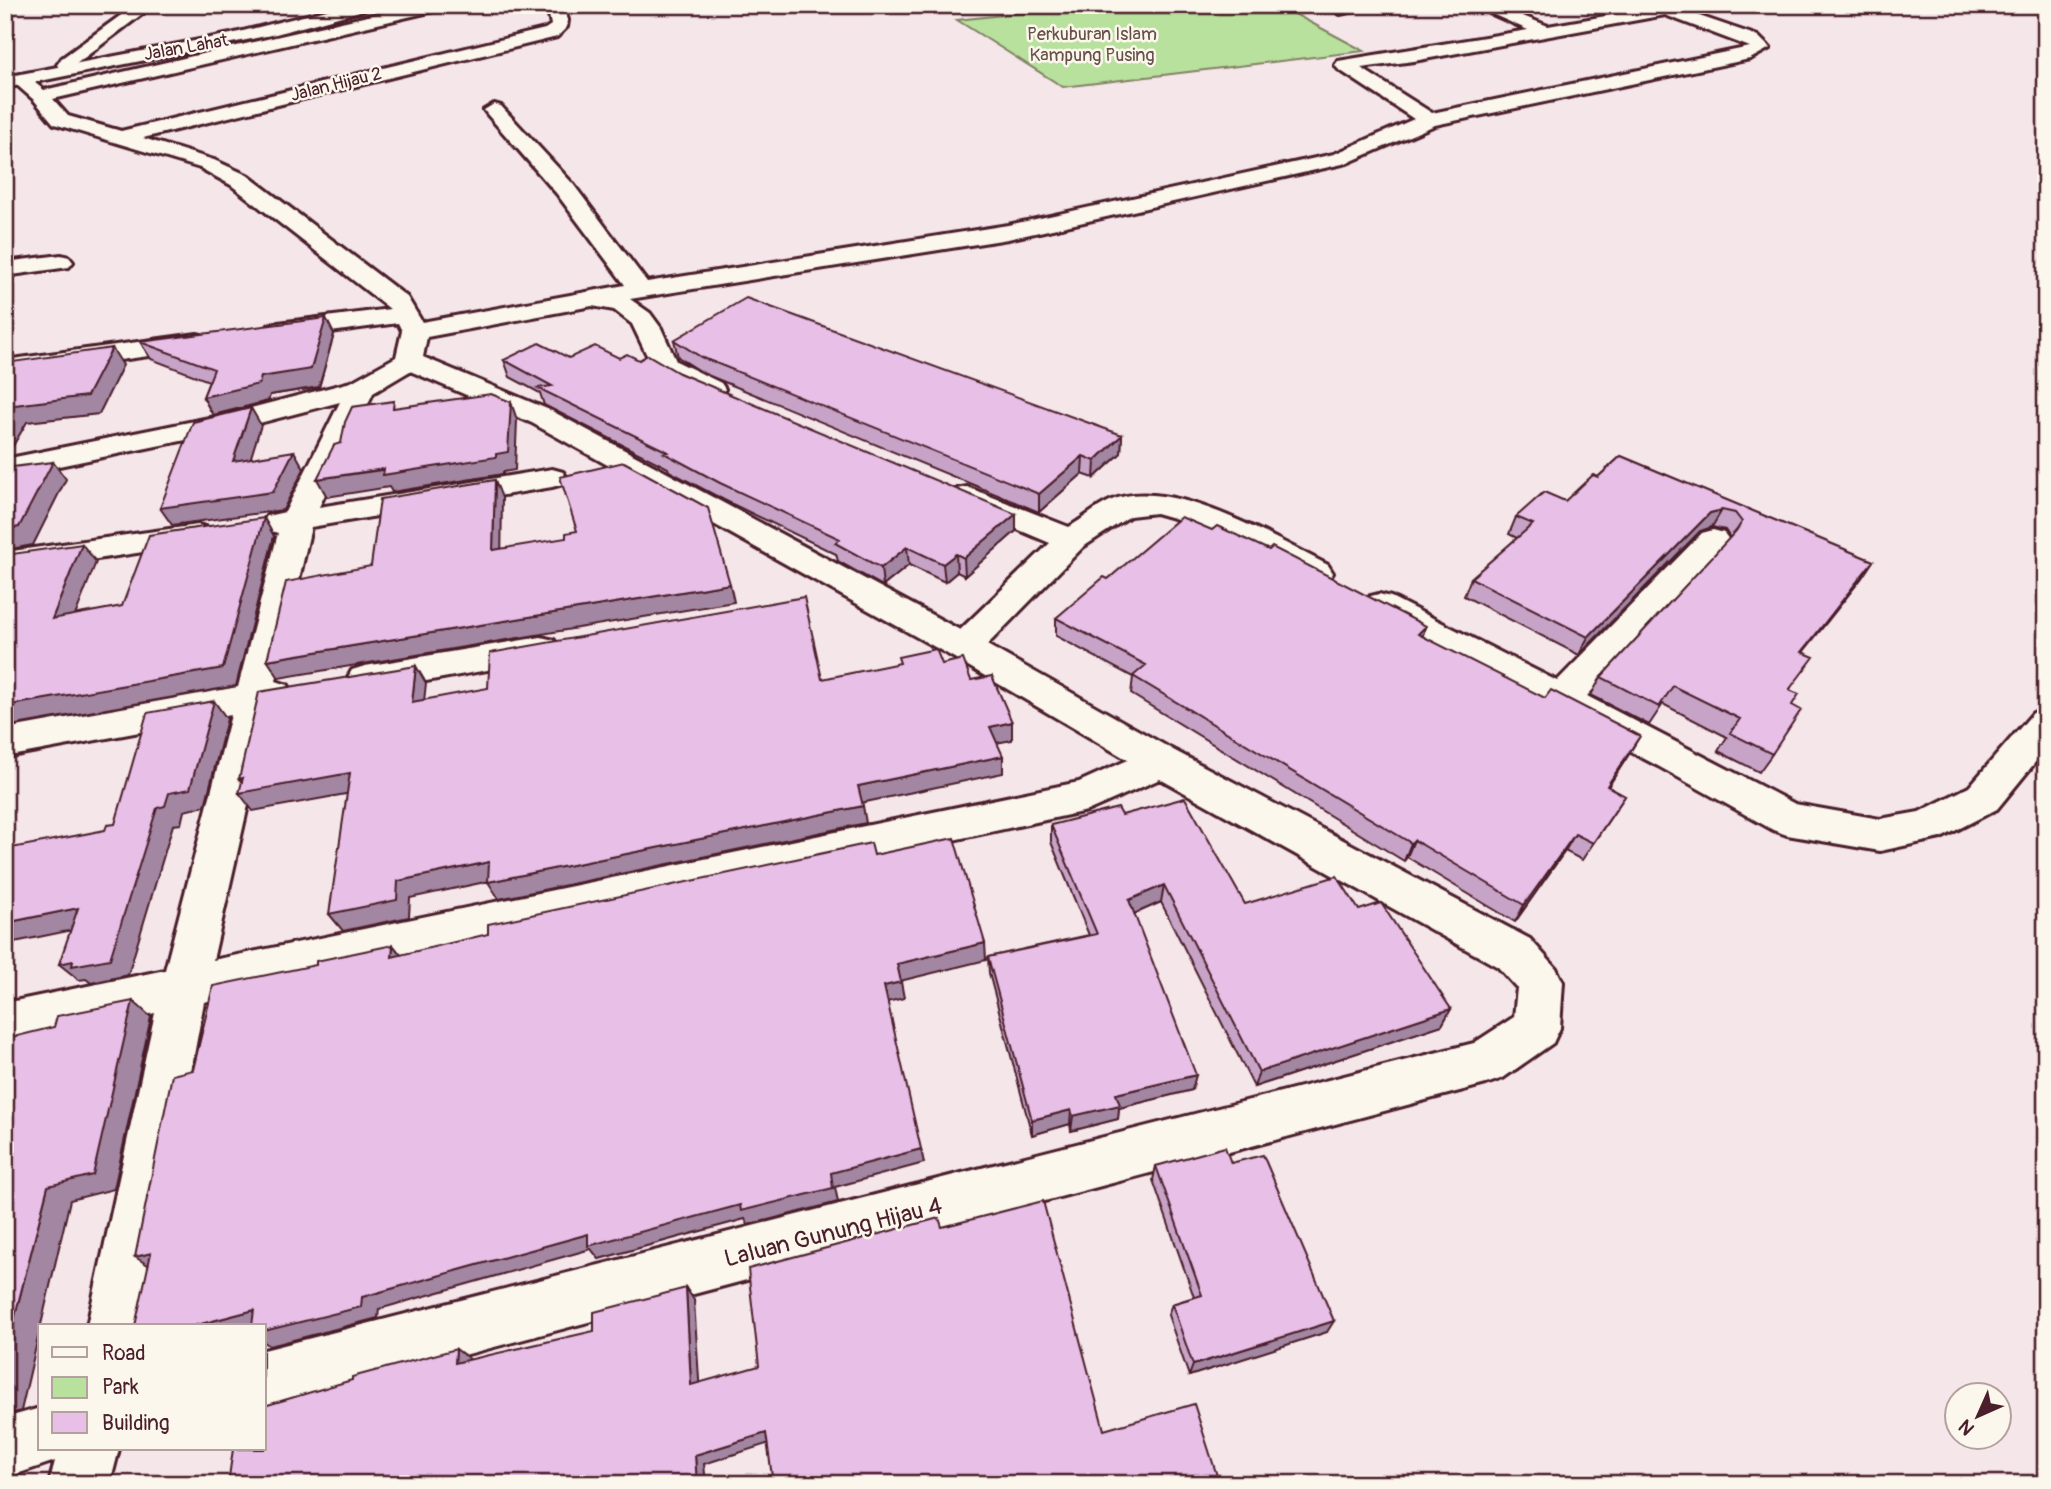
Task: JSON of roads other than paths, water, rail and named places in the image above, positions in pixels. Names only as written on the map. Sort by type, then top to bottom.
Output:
[{"type":"street","points":[[70,68],[66,65],[68,62],[146,5]]},
{"type":"street","name":"Jalan Lahat","points":[[12,81],[255,34],[365,5]]},
{"type":"street","points":[[41,96],[438,5]]},
{"type":"street","name":"Jalan Hijau 2","points":[[121,137],[551,33],[559,27],[560,20],[555,5]]},
{"type":"street","points":[[1340,9],[1363,5]]},
{"type":"street","points":[[1480,5],[1547,32]]},
{"type":"street","points":[[253,335],[600,299],[641,290],[1008,232],[1340,159],[1429,120],[1750,54],[1761,48],[1752,40],[1659,8],[1547,32],[1414,56],[1344,65],[1429,120]]},
{"type":"street","points":[[309,35],[330,48]]},
{"type":"street","points":[[353,61],[376,74]]},
{"type":"street","points":[[12,81],[41,96],[61,120],[85,130],[121,137],[207,164],[239,180],[542,417],[964,647],[1161,761]]},
{"type":"street","points":[[494,110],[565,189],[641,290]]},
{"type":"street","points":[[5,270],[61,262]]},
{"type":"street","points":[[115,1324],[184,985],[296,520],[361,388],[415,318],[558,296],[620,303],[650,326],[665,366],[732,398]]},
{"type":"street","points":[[5,368],[225,338]]},
{"type":"street","points":[[5,468],[212,426],[361,388]]},
{"type":"street","points":[[5,563],[296,520],[552,478]]},
{"type":"street","points":[[946,487],[1072,540]]},
{"type":"street","points":[[964,647],[1072,540],[1122,507],[1157,504],[1209,517],[1787,819],[1880,835],[1927,827],[1983,798],[2046,723]]},
{"type":"street","points":[[1561,699],[1713,540]]},
{"type":"street","points":[[803,599],[837,580]]},
{"type":"street","points":[[5,743],[571,643]]},
{"type":"street","points":[[5,1024],[1087,796],[1161,761]]},
{"type":"street","name":"Laluan Gunung Hijau 4","points":[[266,1378],[1402,1086],[1486,1062],[1536,1028],[1540,982],[1514,953],[1161,761]]},
{"type":"street","points":[[5,1448],[38,1439]]},
{"type":"street","points":[[79,1484],[89,1450]]},
{"type":"park label","name":"Perkuburan Islam Kampung Pusing","points":[[1092,44]]}]
